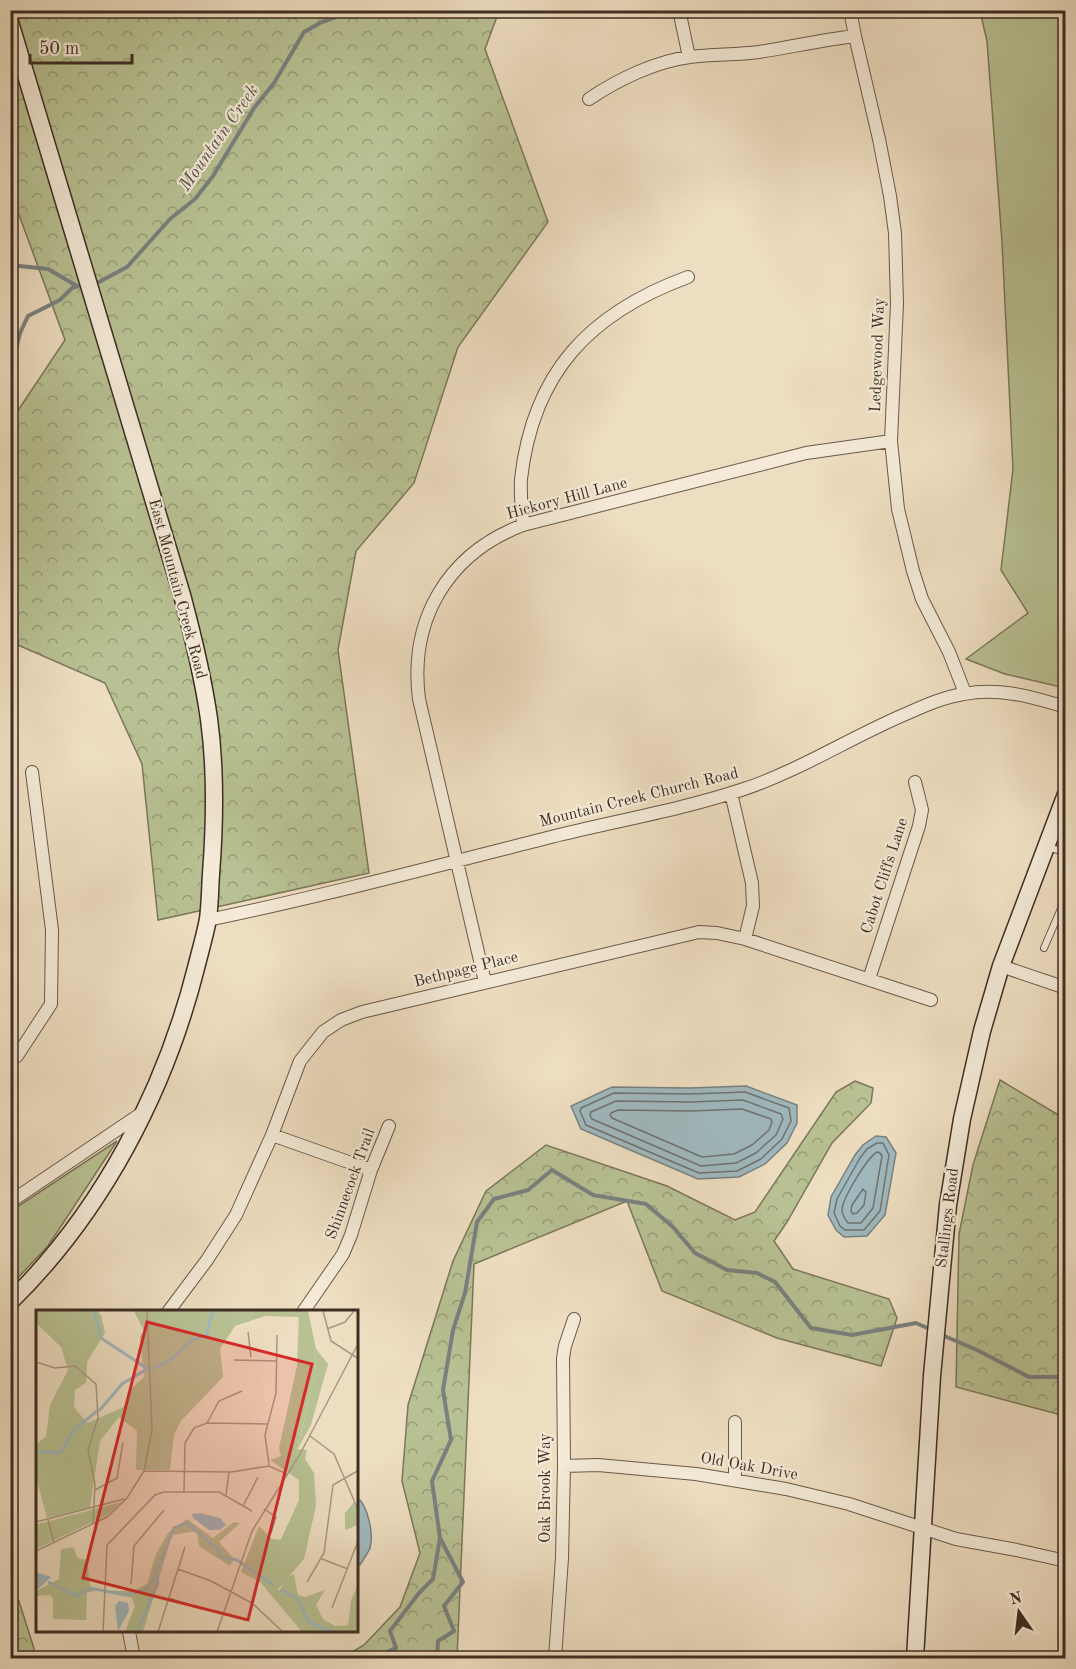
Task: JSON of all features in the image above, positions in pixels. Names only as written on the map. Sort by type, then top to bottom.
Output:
[{"type":"main road","name":"East Mountain Creek Road","points":[[10,22],[183,595],[197,653],[209,720],[214,780],[214,833],[208,920],[167,1061],[146,1111],[106,1180],[71,1232],[44,1266],[10,1302]]},
{"type":"main road","name":"Stallings Road","points":[[915,1659],[932,1376],[948,1205],[962,1119],[982,1031],[1001,966],[1065,794]]},
{"type":"street","points":[[679,10],[688,57]]},
{"type":"street","name":"Ledgewood Way","points":[[850,10],[879,139],[895,234],[897,303],[891,441],[898,509],[922,599],[949,652],[965,693]]},
{"type":"street","points":[[589,99],[630,76],[688,57],[760,52],[855,36]]},
{"type":"street","points":[[523,525],[521,482],[532,428],[541,400],[558,371],[582,340],[606,320],[636,300],[688,277]]},
{"type":"street","name":"Hickory Hill Lane","points":[[485,982],[418,699],[419,647],[429,610],[449,577],[461,563],[491,540],[523,525],[806,453],[891,441]]},
{"type":"street","name":"Mountain Creek Church Road","points":[[208,920],[700,802],[768,780],[894,719],[943,699],[965,693],[996,691],[1024,695],[1065,707]]},
{"type":"street","points":[[10,1060],[17,1056],[51,1004],[52,930],[32,772]]},
{"type":"street","name":"Cabot Cliffs Lane","points":[[869,979],[919,826],[922,810],[915,782]]},
{"type":"street","points":[[730,793],[749,865],[753,894],[753,906],[745,939]]},
{"type":"street","name":"Bethpage Place","points":[[170,1310],[207,1260],[236,1215],[272,1135],[300,1061],[322,1032],[341,1020],[362,1012],[692,933],[717,933],[745,939],[931,1000]]},
{"type":"street","points":[[1001,966],[1065,988]]},
{"type":"street","points":[[10,1202],[146,1111]]},
{"type":"street","name":"Shinnecock Trail","points":[[304,1310],[343,1254],[371,1170],[389,1126]]},
{"type":"street","points":[[272,1135],[371,1170]]},
{"type":"street","name":"Oak Brook Way","points":[[555,1658],[562,1558],[563,1358],[574,1319]]},
{"type":"street","points":[[735,1422],[735,1479]]},
{"type":"street","name":"Old Oak Drive","points":[[564,1466],[630,1467],[735,1479],[849,1504],[956,1539],[1065,1561]]},
{"type":"street","points":[[129,1633],[134,1659]]},
{"type":"street","points":[[555,1658],[596,1659]]},
{"type":"lane","points":[[1046,846],[1065,852]]},
{"type":"lane","points":[[1044,948],[1065,897]]},
{"type":"green space","points":[[11,11],[499,11],[485,49],[548,222],[458,347],[414,483],[356,551],[338,650],[369,873],[158,920],[142,764],[105,683],[11,642],[11,421],[65,340],[11,193]]},
{"type":"green space","points":[[980,11],[1065,11],[1065,688],[1005,674],[966,659],[1028,613],[1001,570],[1013,469],[1002,242],[987,41]]},
{"type":"green space","points":[[1000,1080],[1065,1119],[1065,1416],[956,1387],[959,1234],[973,1165]]},
{"type":"green space","points":[[855,1081],[873,1088],[871,1103],[832,1143],[774,1241],[793,1269],[889,1299],[897,1318],[881,1366],[777,1338],[662,1291],[627,1201],[474,1264],[457,1658],[342,1658],[364,1645],[400,1607],[420,1553],[402,1481],[408,1405],[453,1261],[486,1191],[546,1145],[667,1186],[735,1220],[755,1212],[836,1092]]},
{"type":"green space","points":[[117,1141],[48,1246],[11,1285],[11,1211]]},
{"type":"green space","points":[[10,1582],[19,1601],[37,1658],[11,1658]]},
{"type":"water","points":[[746,1086],[797,1105],[797,1123],[787,1143],[765,1164],[739,1177],[698,1179],[581,1129],[571,1106],[612,1087]]},
{"type":"water","points":[[876,1136],[886,1137],[896,1153],[885,1215],[867,1236],[844,1237],[836,1230],[828,1215],[831,1197],[855,1155],[863,1145]]},
{"type":"water","points":[[358,1498],[367,1513],[371,1535],[370,1548],[358,1565]]},
{"type":"waterway","name":"Mountain Creek","points":[[99,282],[127,267],[170,219],[195,199],[213,176],[254,108],[274,83],[304,32],[322,22],[356,10]]},
{"type":"waterway","name":"Mountain Creek","points":[[10,265],[48,269],[77,286]]},
{"type":"waterway","points":[[10,363],[13,361],[20,333],[28,316],[60,300],[72,288],[78,286]]},
{"type":"waterway","points":[[373,1658],[396,1648],[390,1631],[419,1593],[433,1579],[440,1538],[432,1481],[451,1440],[443,1390],[453,1330],[465,1293],[477,1222],[494,1199],[528,1190],[552,1170],[593,1195],[646,1204],[673,1227],[695,1253],[727,1270],[757,1273],[775,1282],[811,1328],[852,1335],[916,1323],[932,1330]]},
{"type":"waterway","points":[[942,1335],[1029,1377],[1066,1377]]},
{"type":"waterway","points":[[437,1658],[438,1641],[454,1631],[444,1606],[463,1582],[440,1538]]}]
